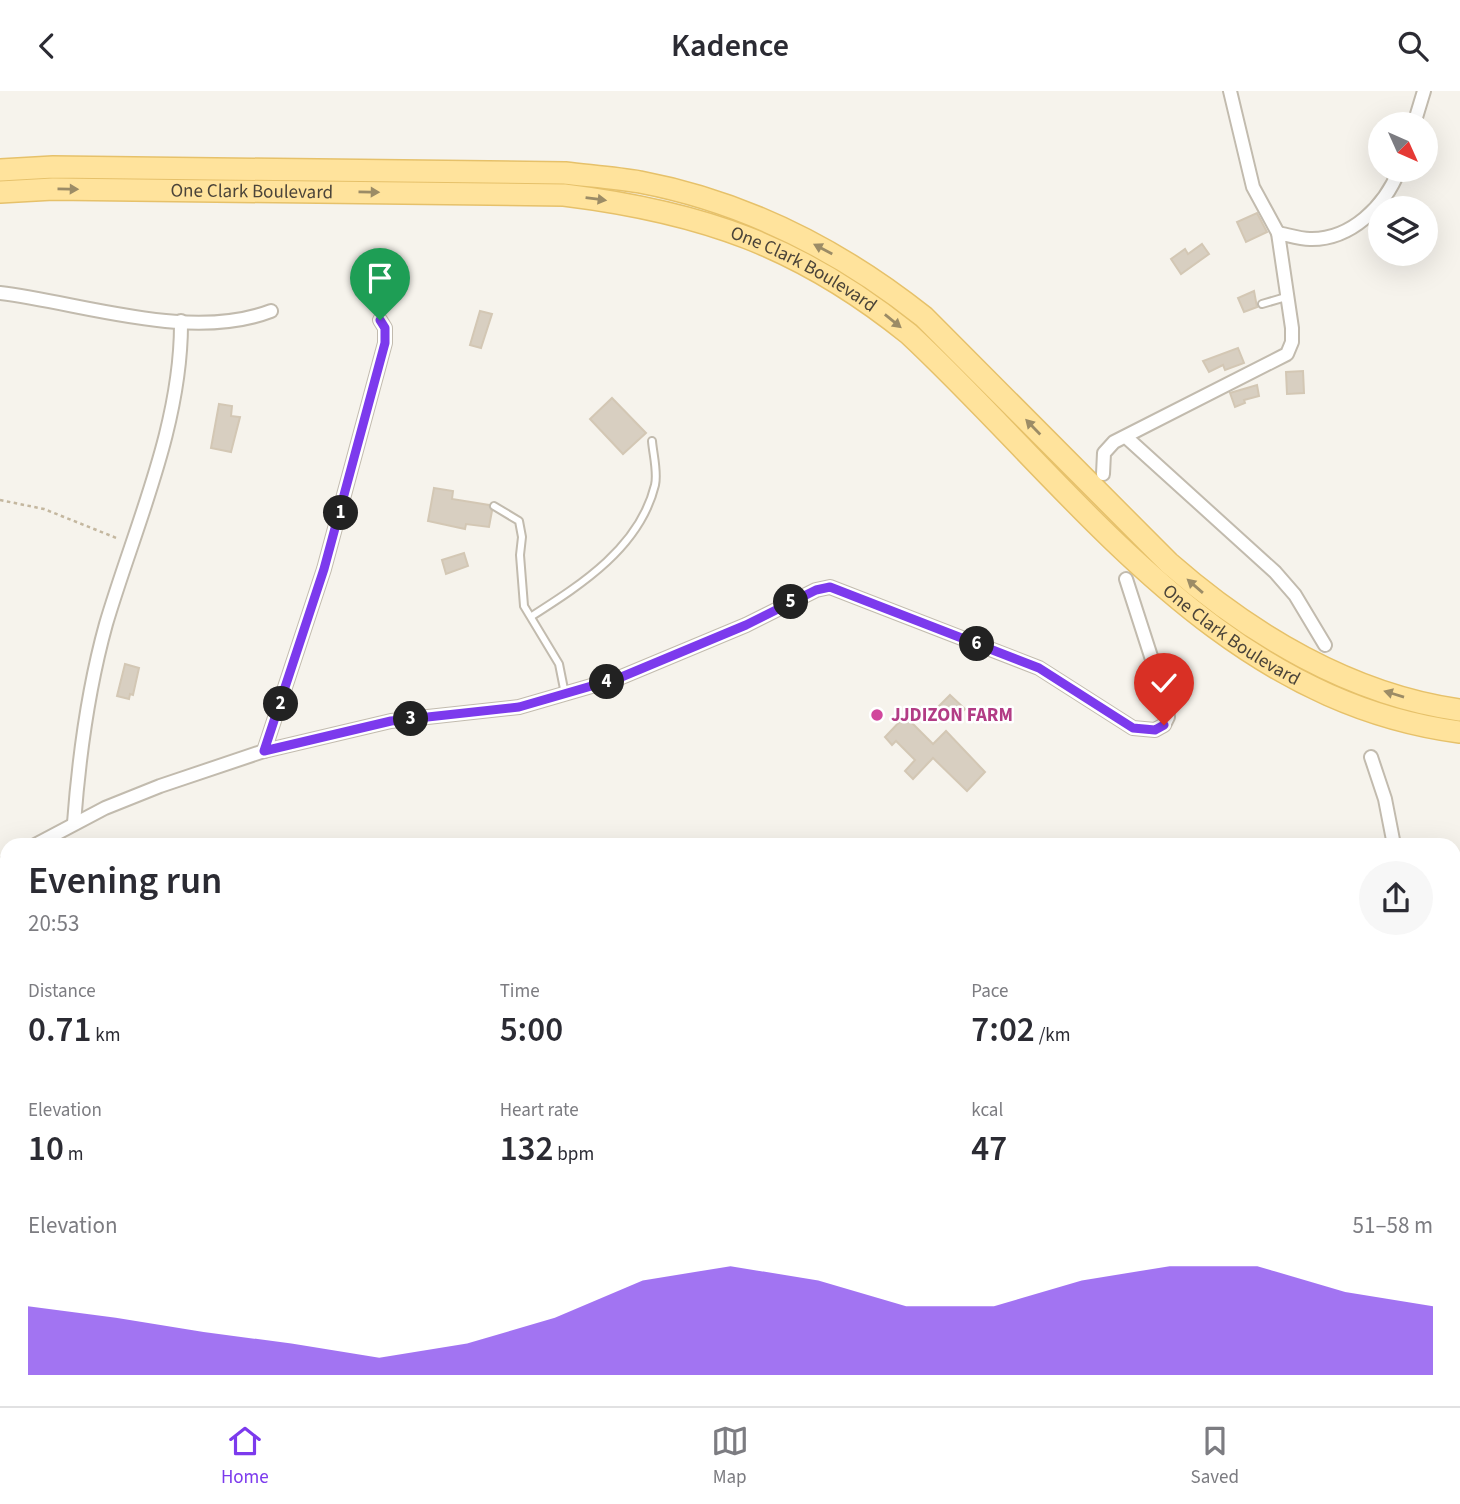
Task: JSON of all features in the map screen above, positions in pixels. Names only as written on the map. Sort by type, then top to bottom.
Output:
[{"type":"main road","name":"One Clark Boulevard","points":[[0,170],[53,167],[565,173],[640,182],[708,200],[778,225],[882,284],[923,317],[1169,563],[1231,614],[1310,660],[1368,686],[1460,710]]},
{"type":"main road","name":"One Clark Boulevard","points":[[0,192],[53,189],[564,195],[636,204],[701,221],[769,245],[869,302],[909,334],[1154,579],[1208,625],[1239,646],[1300,680],[1361,707],[1407,721],[1460,732]]},
{"type":"street","points":[[1103,474],[1104,453],[1114,442],[1286,354],[1292,342],[1278,233],[1253,187],[1230,91]]},
{"type":"street","points":[[1418,112],[1424,91]]},
{"type":"street","points":[[1278,233],[1309,239],[1346,233],[1364,220],[1392,182]]},
{"type":"street","points":[[0,293],[139,319],[234,319],[271,311]]},
{"type":"street","points":[[264,751],[341,512],[385,343],[385,328],[380,320]]},
{"type":"street","points":[[74,823],[79,764],[90,693],[106,625],[176,389],[181,321]]},
{"type":"street","points":[[1126,437],[1275,572],[1295,595],[1325,645]]},
{"type":"street","points":[[47,838],[74,823],[160,786],[264,751],[391,721],[519,707],[565,694],[661,663],[816,590],[830,587],[1039,668],[1133,728],[1155,730],[1164,725],[1168,717],[1167,706],[1126,579]]},
{"type":"street","points":[[1371,757],[1385,799],[1393,838]]},
{"type":"lane","points":[[1262,304],[1288,297]]},
{"type":"lane","points":[[532,616],[610,561],[640,521],[656,483],[652,441]]},
{"type":"lane","points":[[494,506],[519,521],[524,606],[559,664],[565,694]]},
{"type":"path","points":[[0,500],[44,509],[132,544]]},
{"type":"building","points":[[1257,213],[1267,232],[1246,242],[1237,222]]},
{"type":"building","points":[[1202,244],[1209,254],[1181,274],[1171,259],[1185,249],[1188,254]]},
{"type":"building","points":[[1254,291],[1257,307],[1244,312],[1238,298]]},
{"type":"building","points":[[480,311],[492,314],[481,348],[470,345]]},
{"type":"building","points":[[1238,348],[1244,363],[1225,370],[1223,365],[1209,372],[1203,361]]},
{"type":"building","points":[[1303,371],[1304,393],[1287,394],[1286,372]]},
{"type":"building","points":[[1257,385],[1259,396],[1244,400],[1245,403],[1235,407],[1230,393]]},
{"type":"building","points":[[612,398],[646,433],[623,454],[590,419]]},
{"type":"building","points":[[219,404],[232,406],[231,416],[240,417],[231,452],[211,448]]},
{"type":"building","points":[[434,488],[453,491],[452,499],[489,505],[492,511],[489,527],[466,524],[465,529],[428,521]]},
{"type":"building","points":[[464,553],[468,566],[446,574],[442,560]]},
{"type":"building","points":[[125,664],[139,668],[133,695],[130,694],[129,699],[117,696]]},
{"type":"building","points":[[950,695],[965,709],[953,721],[938,707]]},
{"type":"building","points":[[905,716],[933,744],[946,731],[985,772],[967,791],[933,758],[913,779],[905,771],[915,760],[896,741],[892,745],[885,737]]},
{"type":"place","name":"JJDIZON FARM","points":[[877,715]]},
{"type":"route","points":[[380,320],[385,328],[385,343],[341,512],[264,751],[391,721],[519,707],[565,694],[661,663],[816,590],[830,587],[840,588],[868,603],[1039,668],[1133,728],[1155,730],[1164,725]]}]
